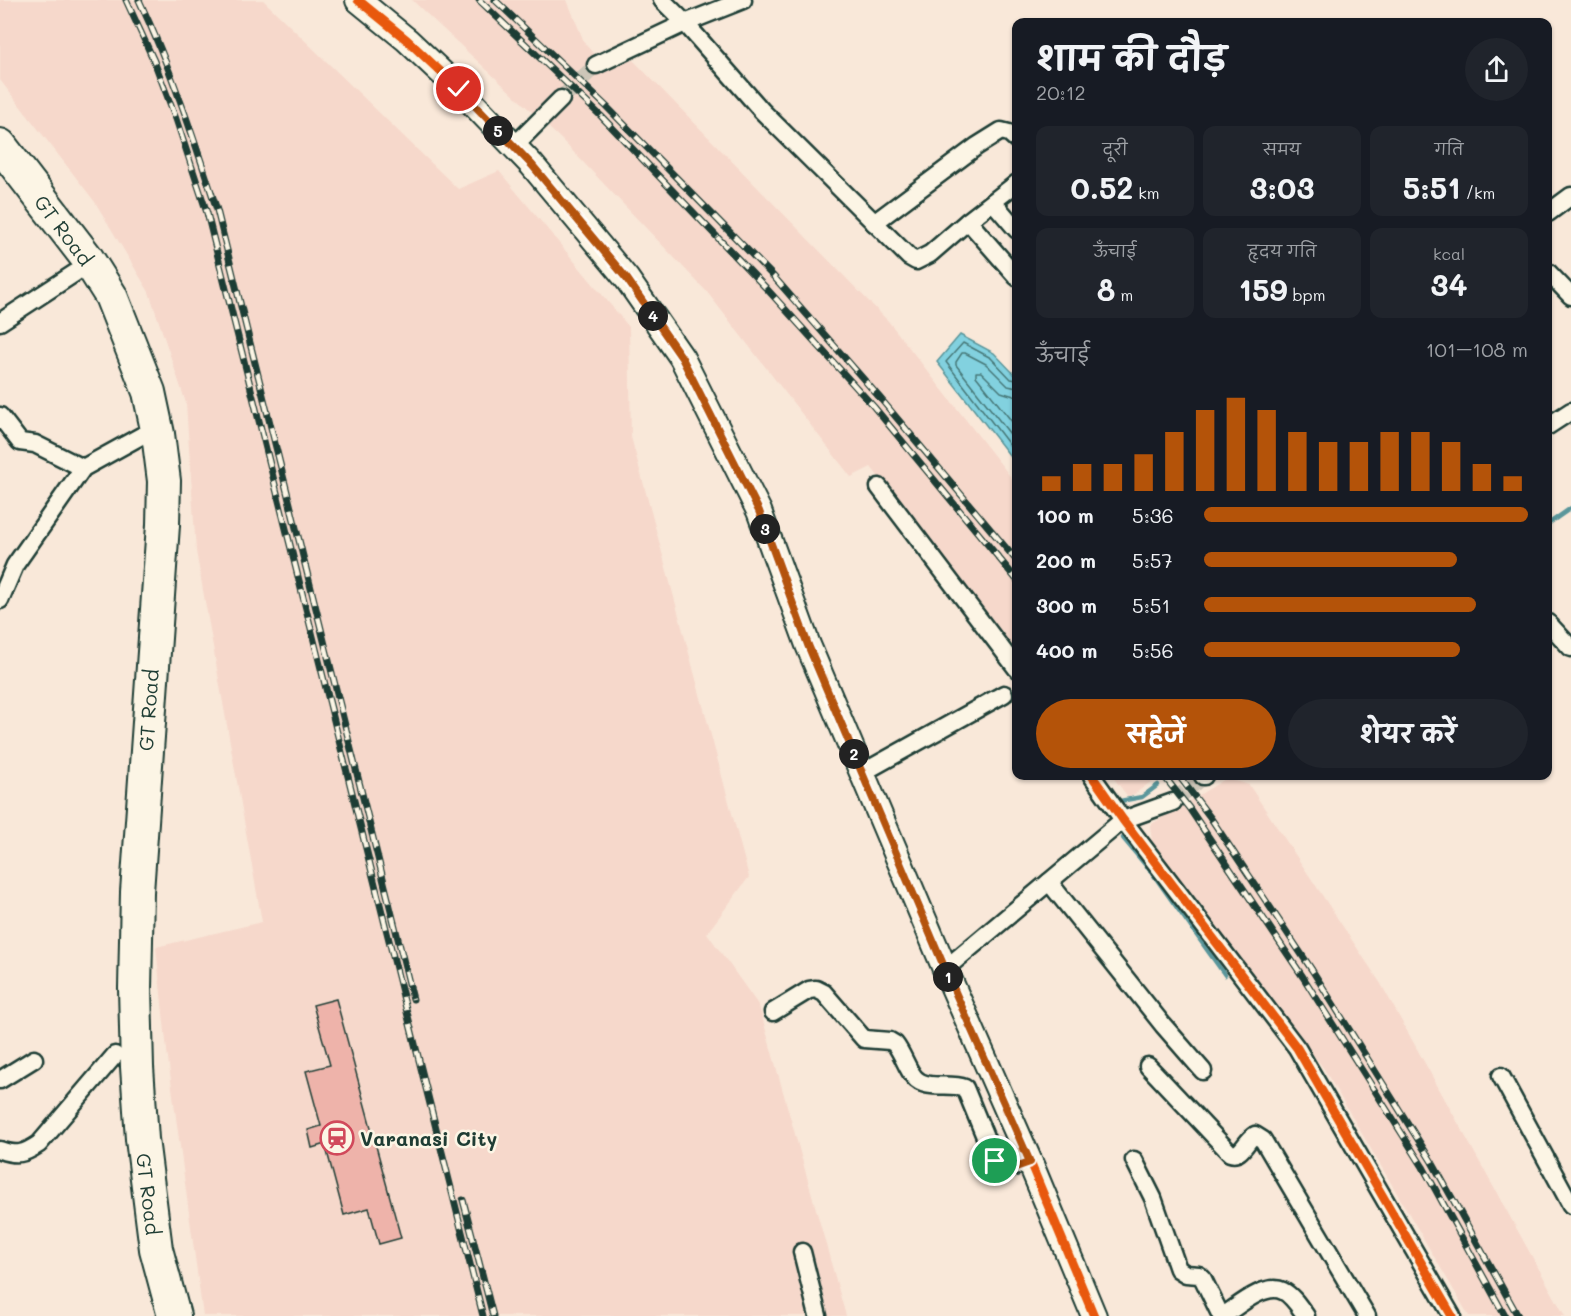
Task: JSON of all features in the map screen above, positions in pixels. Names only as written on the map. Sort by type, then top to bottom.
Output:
[{"type":"highway","name":"GT Road","points":[[0,145],[95,304],[116,349],[150,435],[164,481],[163,525],[137,892],[136,1056],[142,1138],[156,1249],[174,1316]]},
{"type":"highway","name":"GT Road","points":[[0,176],[32,201],[87,258],[111,296],[149,392],[150,435],[145,467],[146,531],[117,891],[115,1054],[124,1168],[140,1256],[154,1316]]},
{"type":"street","points":[[358,0],[407,40],[459,89],[532,165],[627,279],[682,358],[759,511],[808,645],[1094,1316]]},
{"type":"street","points":[[662,0],[762,111],[874,223],[916,261],[930,255],[1012,187]]},
{"type":"street","points":[[596,65],[685,23],[743,0]]},
{"type":"street","points":[[513,147],[561,99]]},
{"type":"street","points":[[874,223],[977,146],[1001,131],[1012,135]]},
{"type":"street","points":[[1552,209],[1571,196]]},
{"type":"street","points":[[993,202],[1012,224]]},
{"type":"street","points":[[968,222],[1012,271]]},
{"type":"street","points":[[0,322],[75,273]]},
{"type":"street","points":[[1552,276],[1571,296]]},
{"type":"street","points":[[1552,423],[1571,411]]},
{"type":"street","points":[[0,416],[20,442],[35,444],[83,468]]},
{"type":"street","points":[[0,600],[15,565],[83,468],[150,435]]},
{"type":"street","points":[[879,487],[1012,662]]},
{"type":"street","points":[[1552,627],[1571,648]]},
{"type":"street","points":[[862,773],[1004,694]]},
{"type":"street","points":[[1095,780],[1297,1048],[1452,1316]]},
{"type":"street","points":[[945,969],[1123,820],[1173,802]]},
{"type":"street","points":[[1049,882],[1163,1025],[1203,1071]]},
{"type":"street","points":[[773,1012],[809,990],[816,989],[824,993],[864,1039],[890,1041],[895,1044],[916,1080],[923,1084],[958,1085],[965,1088],[1000,1168],[1007,1170],[1030,1162]]},
{"type":"street","points":[[0,1150],[12,1154],[24,1154],[39,1144],[115,1054]]},
{"type":"street","points":[[0,1080],[34,1059]]},
{"type":"street","points":[[1148,1066],[1230,1153],[1239,1153],[1255,1135],[1263,1140],[1367,1316]]},
{"type":"street","points":[[1501,1076],[1571,1205]]},
{"type":"street","points":[[1134,1160],[1153,1198],[1178,1269],[1186,1274],[1199,1275],[1203,1279],[1222,1316],[1258,1293],[1273,1289],[1284,1291],[1306,1316]]},
{"type":"street","points":[[802,1252],[818,1316]]},
{"type":"shaded area","points":[[0,0],[263,0],[458,189],[499,171],[629,327],[631,437],[749,877],[707,933],[759,1006],[846,1316],[203,1316],[167,1051],[156,947],[262,922],[196,551],[186,403],[149,292],[95,202],[0,80]]},
{"type":"shaded area","points":[[412,0],[567,0],[585,44],[603,64],[633,60],[889,322],[1012,479],[1012,648],[871,467],[851,477],[707,292],[562,140]]},
{"type":"shaded area","points":[[1115,780],[1154,780],[1129,798]]},
{"type":"shaded area","points":[[1224,780],[1233,780],[1249,785],[1381,984],[1565,1316],[1469,1316],[1324,1069],[1152,842],[1150,825]]},
{"type":"water","points":[[960,335],[994,353],[1012,372],[1012,459],[937,362]]},
{"type":"building","points":[[336,999],[401,1238],[379,1244],[369,1208],[344,1215],[325,1144],[312,1148],[308,1130],[321,1126],[306,1071],[330,1065],[313,1005]]},
{"type":"waterway","points":[[1552,521],[1571,508]]},
{"type":"waterway","points":[[1120,801],[1142,797],[1158,785]]},
{"type":"waterway","points":[[1123,838],[1153,874],[1225,975]]},
{"type":"tunnel","points":[[561,99],[596,65]]},
{"type":"tunnel","points":[[1173,802],[1198,780]]},
{"type":"railway","points":[[126,0],[154,61],[207,213],[483,1316]]},
{"type":"railway","points":[[139,0],[172,78],[217,210],[413,999]]},
{"type":"railway","points":[[479,0],[601,116],[766,288],[874,407],[1012,574]]},
{"type":"railway","points":[[495,0],[607,107],[774,277],[880,398],[1012,555]]},
{"type":"railway","points":[[1167,780],[1189,808],[1303,977],[1423,1167],[1505,1316]]},
{"type":"railway","points":[[1182,780],[1210,817],[1312,970],[1432,1162],[1518,1316]]},
{"type":"railway","points":[[463,1200],[493,1316]]},
{"type":"cycle path","points":[[358,0],[407,40],[459,89],[532,165],[627,279],[682,358],[759,511],[808,645],[1094,1316]]},
{"type":"cycle path","points":[[1095,780],[1297,1048],[1452,1316]]},
{"type":"place","name":"Varanasi City","points":[[337,1138]]},
{"type":"route","points":[[459,89],[532,165],[627,279],[682,358],[759,511],[808,645],[945,969],[1030,1162],[1007,1170],[1000,1168],[995,1161]]}]
